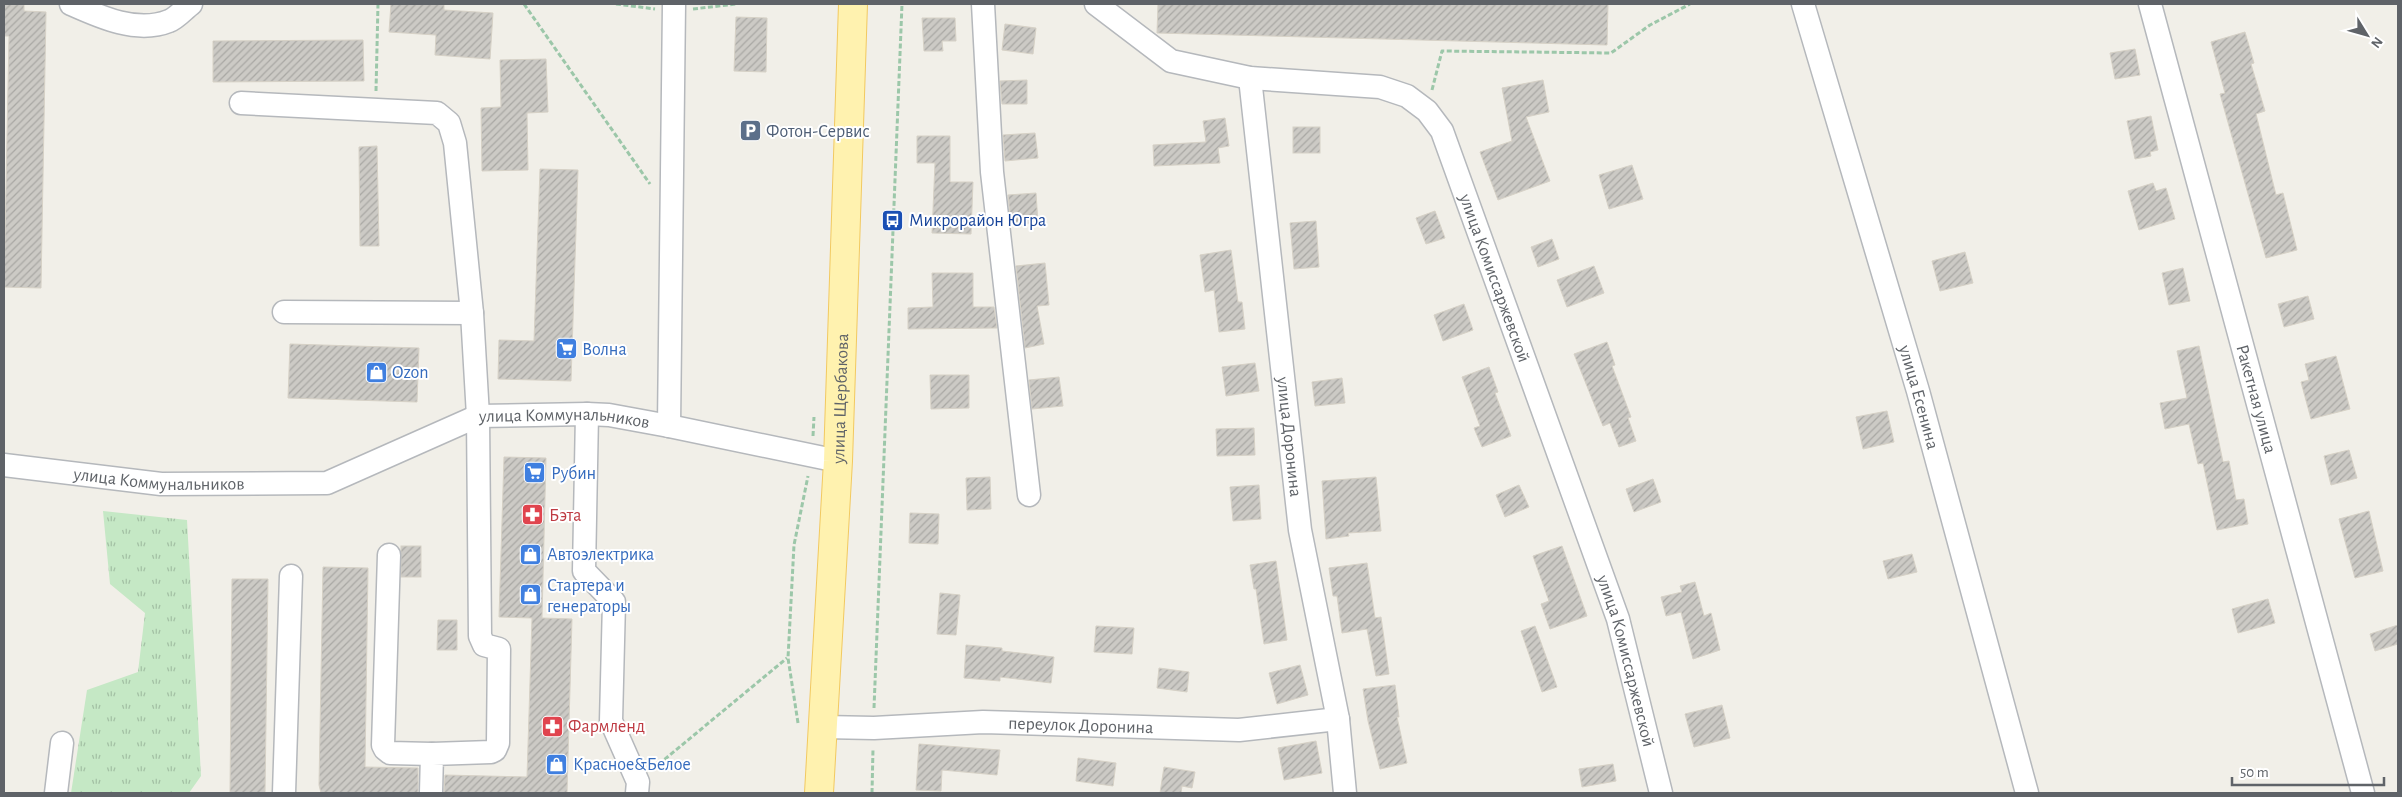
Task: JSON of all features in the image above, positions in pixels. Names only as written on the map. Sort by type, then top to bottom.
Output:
[{"type":"main road","name":"улица Щербакова","points":[[819,793],[811,727],[838,461],[853,4]]},
{"type":"street","points":[[71,4],[98,17],[134,26],[170,21],[190,4]]},
{"type":"street","points":[[669,426],[674,4]]},
{"type":"street","points":[[983,4],[992,172],[1029,495]]},
{"type":"street","name":"улица Комиссаржевской","points":[[1096,4],[1170,61],[1250,78],[1380,87],[1407,96],[1427,111],[1442,131],[1618,619],[1661,793]]},
{"type":"street","name":"улица Есенина","points":[[1803,4],[1918,391],[2027,793]]},
{"type":"street","name":"Ракетная улица","points":[[2150,4],[2363,793]]},
{"type":"street","name":"улица Доронина","points":[[1250,78],[1300,530],[1338,719],[1345,793]]},
{"type":"street","points":[[241,104],[437,113],[449,123],[456,143],[472,313],[478,416],[480,636],[484,645],[499,649],[498,743],[495,750],[490,752],[432,754],[390,753],[385,749],[383,745],[389,555]]},
{"type":"street","points":[[284,312],[472,313]]},
{"type":"street","points":[[587,414],[584,571],[614,602],[611,721],[637,788]]},
{"type":"street","name":"улица Коммунальников","points":[[4,465],[161,484],[327,484],[478,416],[587,414],[609,415],[669,426],[812,454],[838,461]]},
{"type":"street","points":[[284,793],[291,576]]},
{"type":"street","name":"переулок Доронина","points":[[811,727],[874,728],[983,722],[1239,730],[1338,719]]},
{"type":"street","points":[[56,793],[62,743]]},
{"type":"street","points":[[431,793],[432,754]]},
{"type":"path","points":[[376,110],[378,4]]},
{"type":"path","points":[[524,4],[671,213]]},
{"type":"path","points":[[872,793],[902,4]]},
{"type":"path","points":[[1427,111],[1442,51],[1611,53],[1650,25],[1690,4]]},
{"type":"path","points":[[811,727],[788,658],[794,545],[812,454],[814,415]]},
{"type":"path","points":[[637,788],[788,658]]},
{"type":"green space","points":[[103,511],[187,520],[201,776],[189,793],[71,793],[87,690],[138,672],[145,613],[110,584]]},
{"type":"building","points":[[4,4],[24,4],[24,11],[46,12],[41,288],[4,287],[9,36],[4,36]]},
{"type":"building","points":[[391,4],[444,4],[444,10],[493,13],[490,59],[435,55],[436,35],[389,32]]},
{"type":"building","points":[[1158,4],[1608,4],[1607,45],[1157,33]]},
{"type":"building","points":[[736,17],[767,18],[766,72],[734,71]]},
{"type":"building","points":[[922,18],[955,18],[956,41],[942,41],[943,51],[924,51]]},
{"type":"building","points":[[1005,24],[1036,28],[1033,54],[1002,50]]},
{"type":"building","points":[[2245,32],[2254,63],[2251,64],[2265,111],[2256,114],[2276,195],[2283,193],[2297,250],[2266,258],[2220,94],[2225,93],[2211,42]]},
{"type":"building","points":[[363,40],[364,81],[213,82],[213,41]]},
{"type":"building","points":[[2135,49],[2140,75],[2115,79],[2110,53]]},
{"type":"building","points":[[546,59],[548,112],[527,113],[528,170],[482,171],[481,108],[501,107],[500,60]]},
{"type":"building","points":[[1027,80],[1027,104],[1002,104],[1000,81]]},
{"type":"building","points":[[1543,80],[1549,112],[1526,117],[1550,181],[1498,200],[1480,152],[1512,141],[1502,88]]},
{"type":"building","points":[[2151,116],[2158,150],[2150,152],[2151,156],[2135,159],[2127,121]]},
{"type":"building","points":[[1225,118],[1229,146],[1218,148],[1220,163],[1154,166],[1153,145],[1206,142],[1203,121]]},
{"type":"building","points":[[1293,127],[1320,127],[1320,153],[1293,153]]},
{"type":"building","points":[[1035,133],[1038,158],[1005,161],[1003,135]]},
{"type":"building","points":[[917,136],[950,136],[950,182],[973,182],[971,234],[932,233],[935,163],[917,163]]},
{"type":"building","points":[[377,146],[379,246],[360,246],[359,147]]},
{"type":"building","points":[[1632,165],[1643,199],[1609,209],[1599,175]]},
{"type":"building","points":[[540,169],[578,170],[571,381],[498,379],[499,340],[534,341]]},
{"type":"building","points":[[2153,183],[2156,191],[2166,188],[2175,219],[2139,230],[2128,191]]},
{"type":"building","points":[[1036,193],[1038,223],[1011,225],[1008,195]]},
{"type":"building","points":[[1435,211],[1445,238],[1426,244],[1416,218]]},
{"type":"building","points":[[1316,221],[1319,267],[1294,269],[1290,223]]},
{"type":"building","points":[[1552,239],[1559,259],[1538,267],[1531,247]]},
{"type":"building","points":[[1231,250],[1238,302],[1242,302],[1245,329],[1219,332],[1214,290],[1205,292],[1200,255]]},
{"type":"building","points":[[1965,252],[1973,283],[1940,291],[1932,261]]},
{"type":"building","points":[[1045,263],[1049,305],[1037,306],[1044,344],[1025,348],[1016,266]]},
{"type":"building","points":[[1594,266],[1604,293],[1567,307],[1557,280]]},
{"type":"building","points":[[2183,268],[2190,301],[2169,305],[2162,273]]},
{"type":"building","points":[[932,273],[973,273],[973,307],[994,307],[997,328],[908,329],[908,308],[933,307]]},
{"type":"building","points":[[2308,296],[2314,319],[2284,327],[2278,304]]},
{"type":"building","points":[[1464,304],[1473,330],[1443,341],[1434,315]]},
{"type":"building","points":[[1607,342],[1615,365],[1612,366],[1631,417],[1628,418],[1636,441],[1619,447],[1610,423],[1603,426],[1574,354]]},
{"type":"building","points":[[290,344],[419,348],[417,402],[288,398]]},
{"type":"building","points":[[2199,346],[2223,462],[2229,461],[2236,500],[2244,499],[2248,524],[2217,530],[2203,463],[2198,464],[2189,424],[2165,429],[2160,403],[2187,398],[2177,351]]},
{"type":"building","points":[[2336,356],[2350,409],[2311,419],[2301,382],[2309,380],[2305,364]]},
{"type":"building","points":[[1255,363],[1259,391],[1226,396],[1222,367]]},
{"type":"building","points":[[1489,367],[1498,392],[1495,393],[1511,436],[1482,447],[1474,428],[1480,426],[1462,377]]},
{"type":"building","points":[[930,375],[969,375],[969,408],[931,409]]},
{"type":"building","points":[[1059,377],[1063,406],[1032,409],[1029,380]]},
{"type":"building","points":[[1342,378],[1345,403],[1315,406],[1312,382]]},
{"type":"building","points":[[1887,411],[1894,442],[1863,449],[1856,417]]},
{"type":"building","points":[[1254,428],[1255,455],[1217,456],[1216,429]]},
{"type":"building","points":[[2349,450],[2357,478],[2331,485],[2324,456]]},
{"type":"building","points":[[504,457],[546,458],[542,618],[572,619],[567,793],[444,793],[445,775],[527,777],[532,618],[499,617]]},
{"type":"building","points":[[990,477],[991,509],[967,510],[966,478]]},
{"type":"building","points":[[1376,477],[1381,531],[1348,533],[1349,536],[1326,539],[1322,481]]},
{"type":"building","points":[[1653,479],[1661,502],[1634,512],[1626,489]]},
{"type":"building","points":[[1259,485],[1261,519],[1233,521],[1230,487]]},
{"type":"building","points":[[1519,485],[1529,507],[1505,517],[1496,495]]},
{"type":"building","points":[[2369,511],[2383,571],[2355,578],[2339,519]]},
{"type":"building","points":[[910,513],[939,514],[938,544],[909,543]]},
{"type":"building","points":[[401,546],[421,546],[421,577],[401,577]]},
{"type":"building","points":[[1562,546],[1587,616],[1550,629],[1541,604],[1549,601],[1533,556]]},
{"type":"building","points":[[1912,554],[1917,572],[1888,579],[1883,561]]},
{"type":"building","points":[[1276,561],[1287,640],[1264,644],[1256,589],[1254,589],[1250,565]]},
{"type":"building","points":[[1367,563],[1375,618],[1381,617],[1389,674],[1376,676],[1367,629],[1342,633],[1337,596],[1333,596],[1329,568]]},
{"type":"building","points":[[323,567],[368,568],[365,767],[418,768],[418,793],[321,793],[319,785]]},
{"type":"building","points":[[232,579],[268,579],[265,793],[230,793]]},
{"type":"building","points":[[1695,582],[1704,616],[1711,613],[1720,650],[1693,659],[1681,612],[1666,616],[1661,597],[1682,592],[1680,586]]},
{"type":"building","points":[[940,593],[960,595],[956,635],[937,634]]},
{"type":"building","points":[[2268,599],[2275,623],[2238,633],[2232,609]]},
{"type":"building","points":[[438,620],[457,620],[457,650],[437,650]]},
{"type":"building","points":[[2398,625],[2398,644],[2375,651],[2370,634]]},
{"type":"building","points":[[1096,626],[1134,628],[1132,654],[1094,652]]},
{"type":"building","points":[[1535,626],[1557,687],[1542,692],[1521,631]]},
{"type":"building","points":[[966,645],[1002,648],[1002,651],[1054,657],[1051,683],[1000,677],[1000,681],[964,678]]},
{"type":"building","points":[[1300,665],[1308,695],[1277,704],[1269,673]]},
{"type":"building","points":[[1159,668],[1189,672],[1187,692],[1157,688]]},
{"type":"building","points":[[1395,685],[1399,717],[1397,717],[1407,763],[1380,769],[1368,721],[1363,689]]},
{"type":"building","points":[[1722,705],[1730,738],[1694,747],[1685,714]]},
{"type":"building","points":[[1316,741],[1322,773],[1284,780],[1278,748]]},
{"type":"building","points":[[919,744],[1000,750],[997,775],[942,770],[941,791],[916,790]]},
{"type":"building","points":[[1078,758],[1116,763],[1113,786],[1076,781]]},
{"type":"building","points":[[1613,764],[1616,781],[1582,787],[1579,769]]},
{"type":"building","points":[[1164,767],[1195,772],[1192,788],[1182,786],[1181,793],[1160,793]]},
{"type":"place","name":"Фотон-Сервис","points":[[750,131]]},
{"type":"place","name":"Микрорайон Югра","points":[[893,220]]},
{"type":"place","name":"Волна","points":[[566,349]]},
{"type":"place","name":"Ozon","points":[[376,372]]},
{"type":"place","name":"Рубин","points":[[535,473]]},
{"type":"place","name":"Бэта","points":[[533,515]]},
{"type":"place","name":"Автоэлектрика","points":[[531,554]]},
{"type":"place","name":"Стартера и генераторы","points":[[531,595]]},
{"type":"place","name":"Фармленд","points":[[552,726]]},
{"type":"place","name":"Красное&Белое","points":[[557,764]]}]
